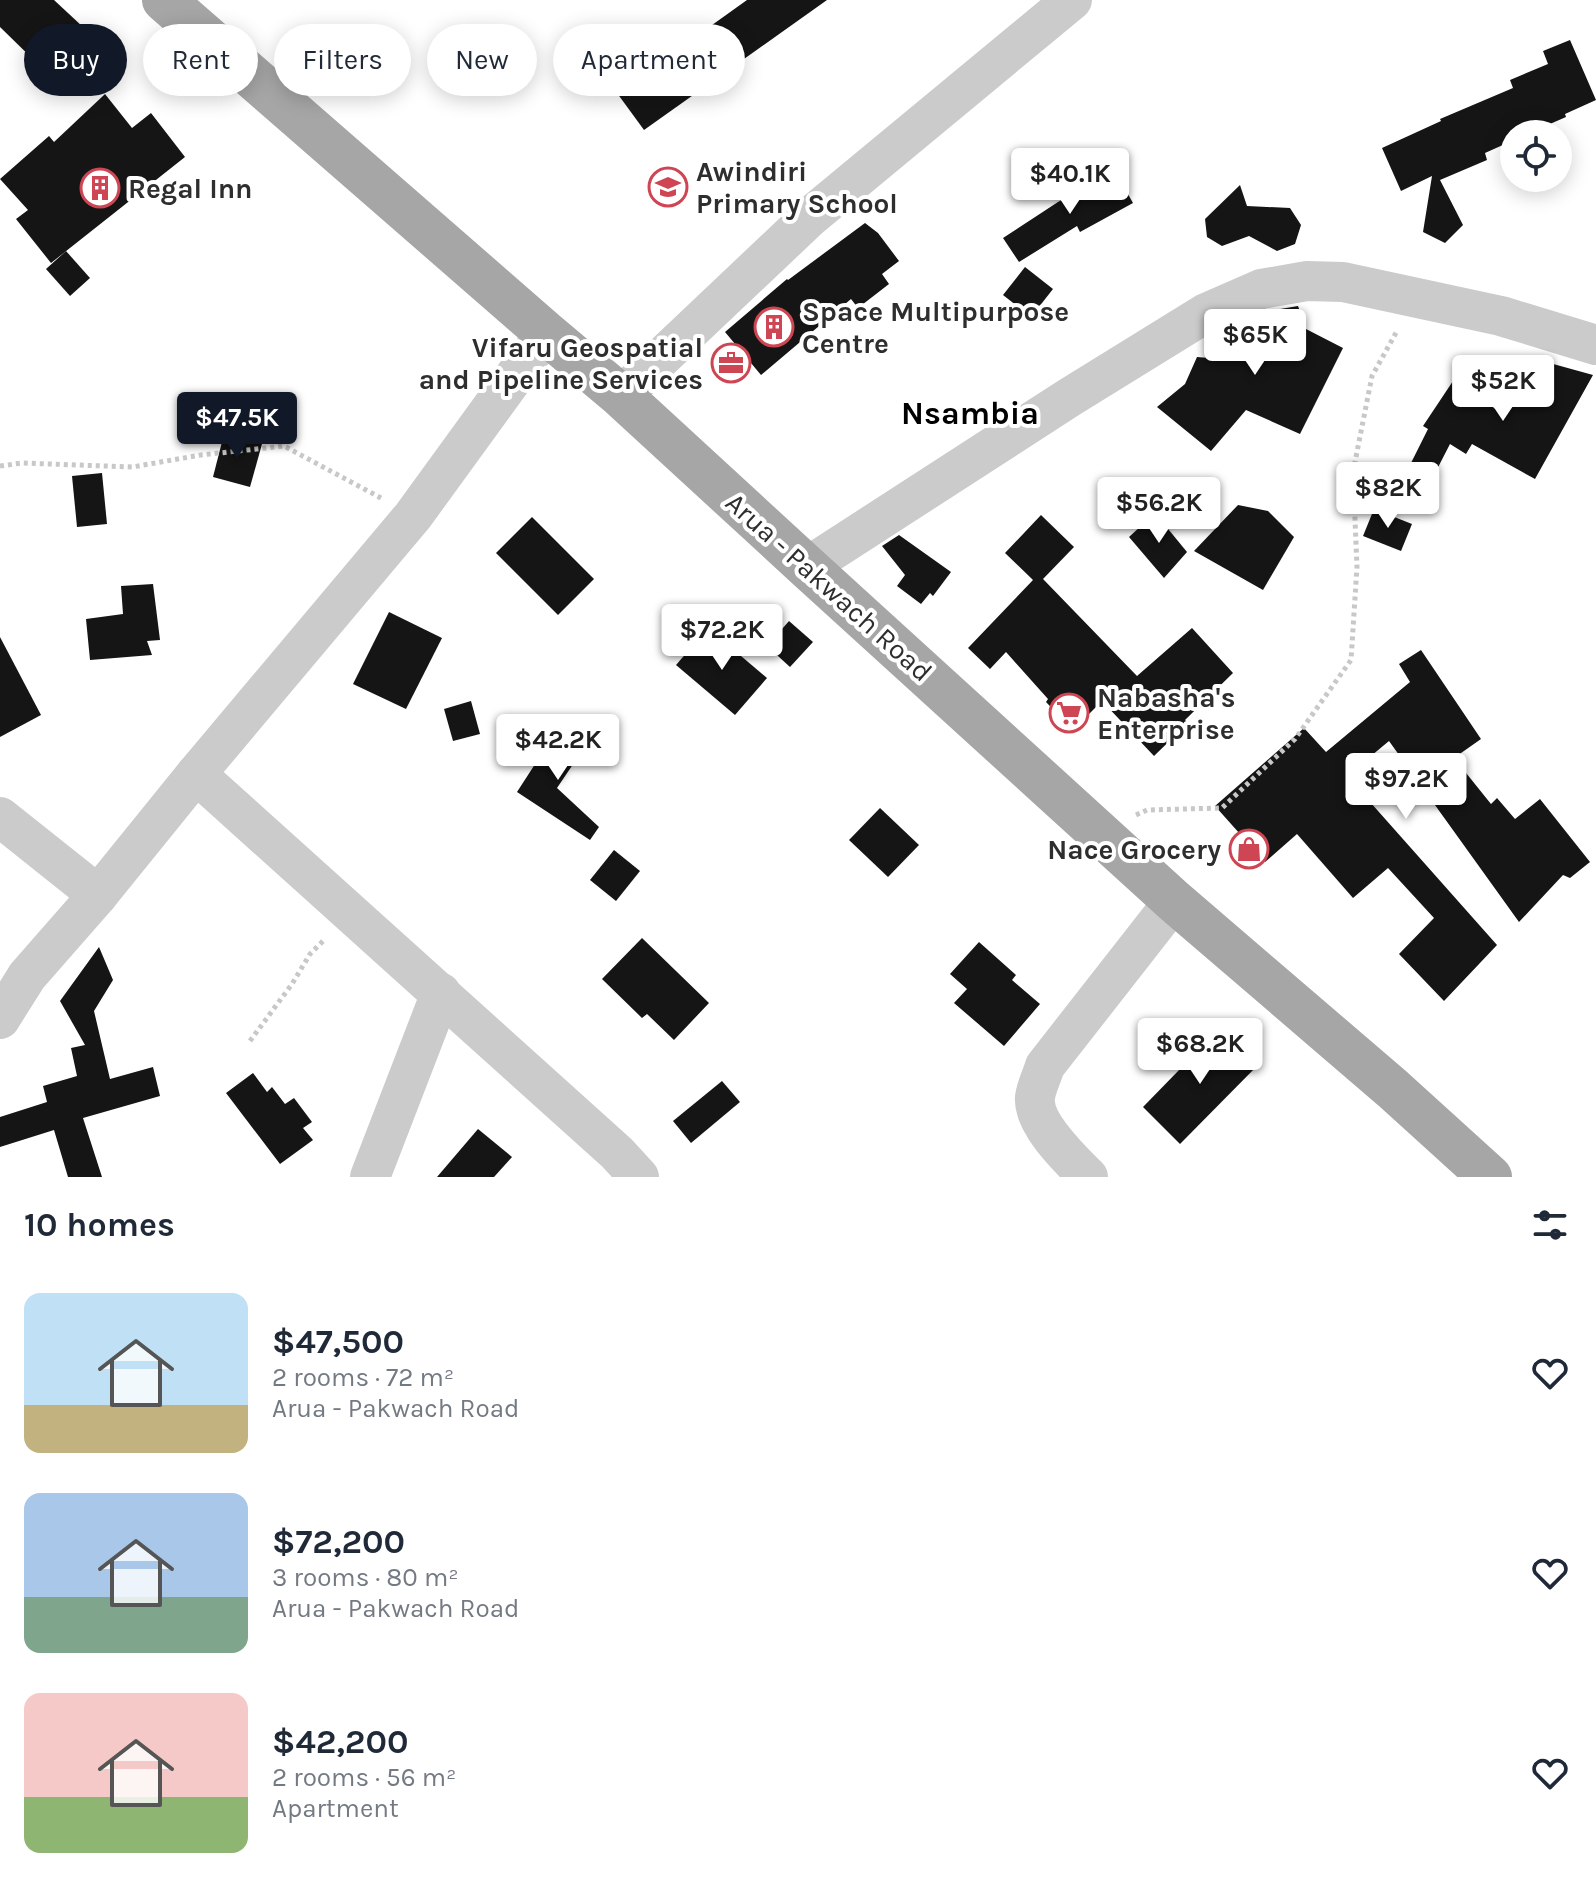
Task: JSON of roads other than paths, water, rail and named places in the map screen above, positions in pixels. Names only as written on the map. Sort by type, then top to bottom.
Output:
[{"type":"main road","name":"Arua - Pakwach Road","points":[[164,0],[621,396],[1174,901],[1393,1089],[1490,1177]]},
{"type":"street","points":[[621,396],[810,217],[1072,0]]},
{"type":"street","points":[[807,567],[1206,313],[1261,289],[1307,281],[1343,282],[1501,316],[1596,345]]},
{"type":"street","points":[[0,1019],[27,976],[413,516],[546,333]]},
{"type":"street","points":[[196,774],[617,1153],[639,1177]]},
{"type":"street","points":[[0,817],[98,895]]},
{"type":"street","points":[[1088,1177],[1043,1128],[1034,1099],[1045,1066],[1174,901]]},
{"type":"street","points":[[370,1177],[441,993]]},
{"type":"place","name":"Awindiri Primary School","points":[[668,187]]},
{"type":"place","name":"Regal Inn","points":[[100,188]]},
{"type":"place","name":"Space Multipurpose Centre","points":[[774,327]]},
{"type":"place","name":"Vifaru Geospatial and Pipeline Services","points":[[731,363]]},
{"type":"place","name":"Nabasha's Enterprise","points":[[1069,713]]},
{"type":"place","name":"Nace Grocery","points":[[1249,849]]},
{"type":"district","name":"Nsambia","points":[[970,413]]}]
